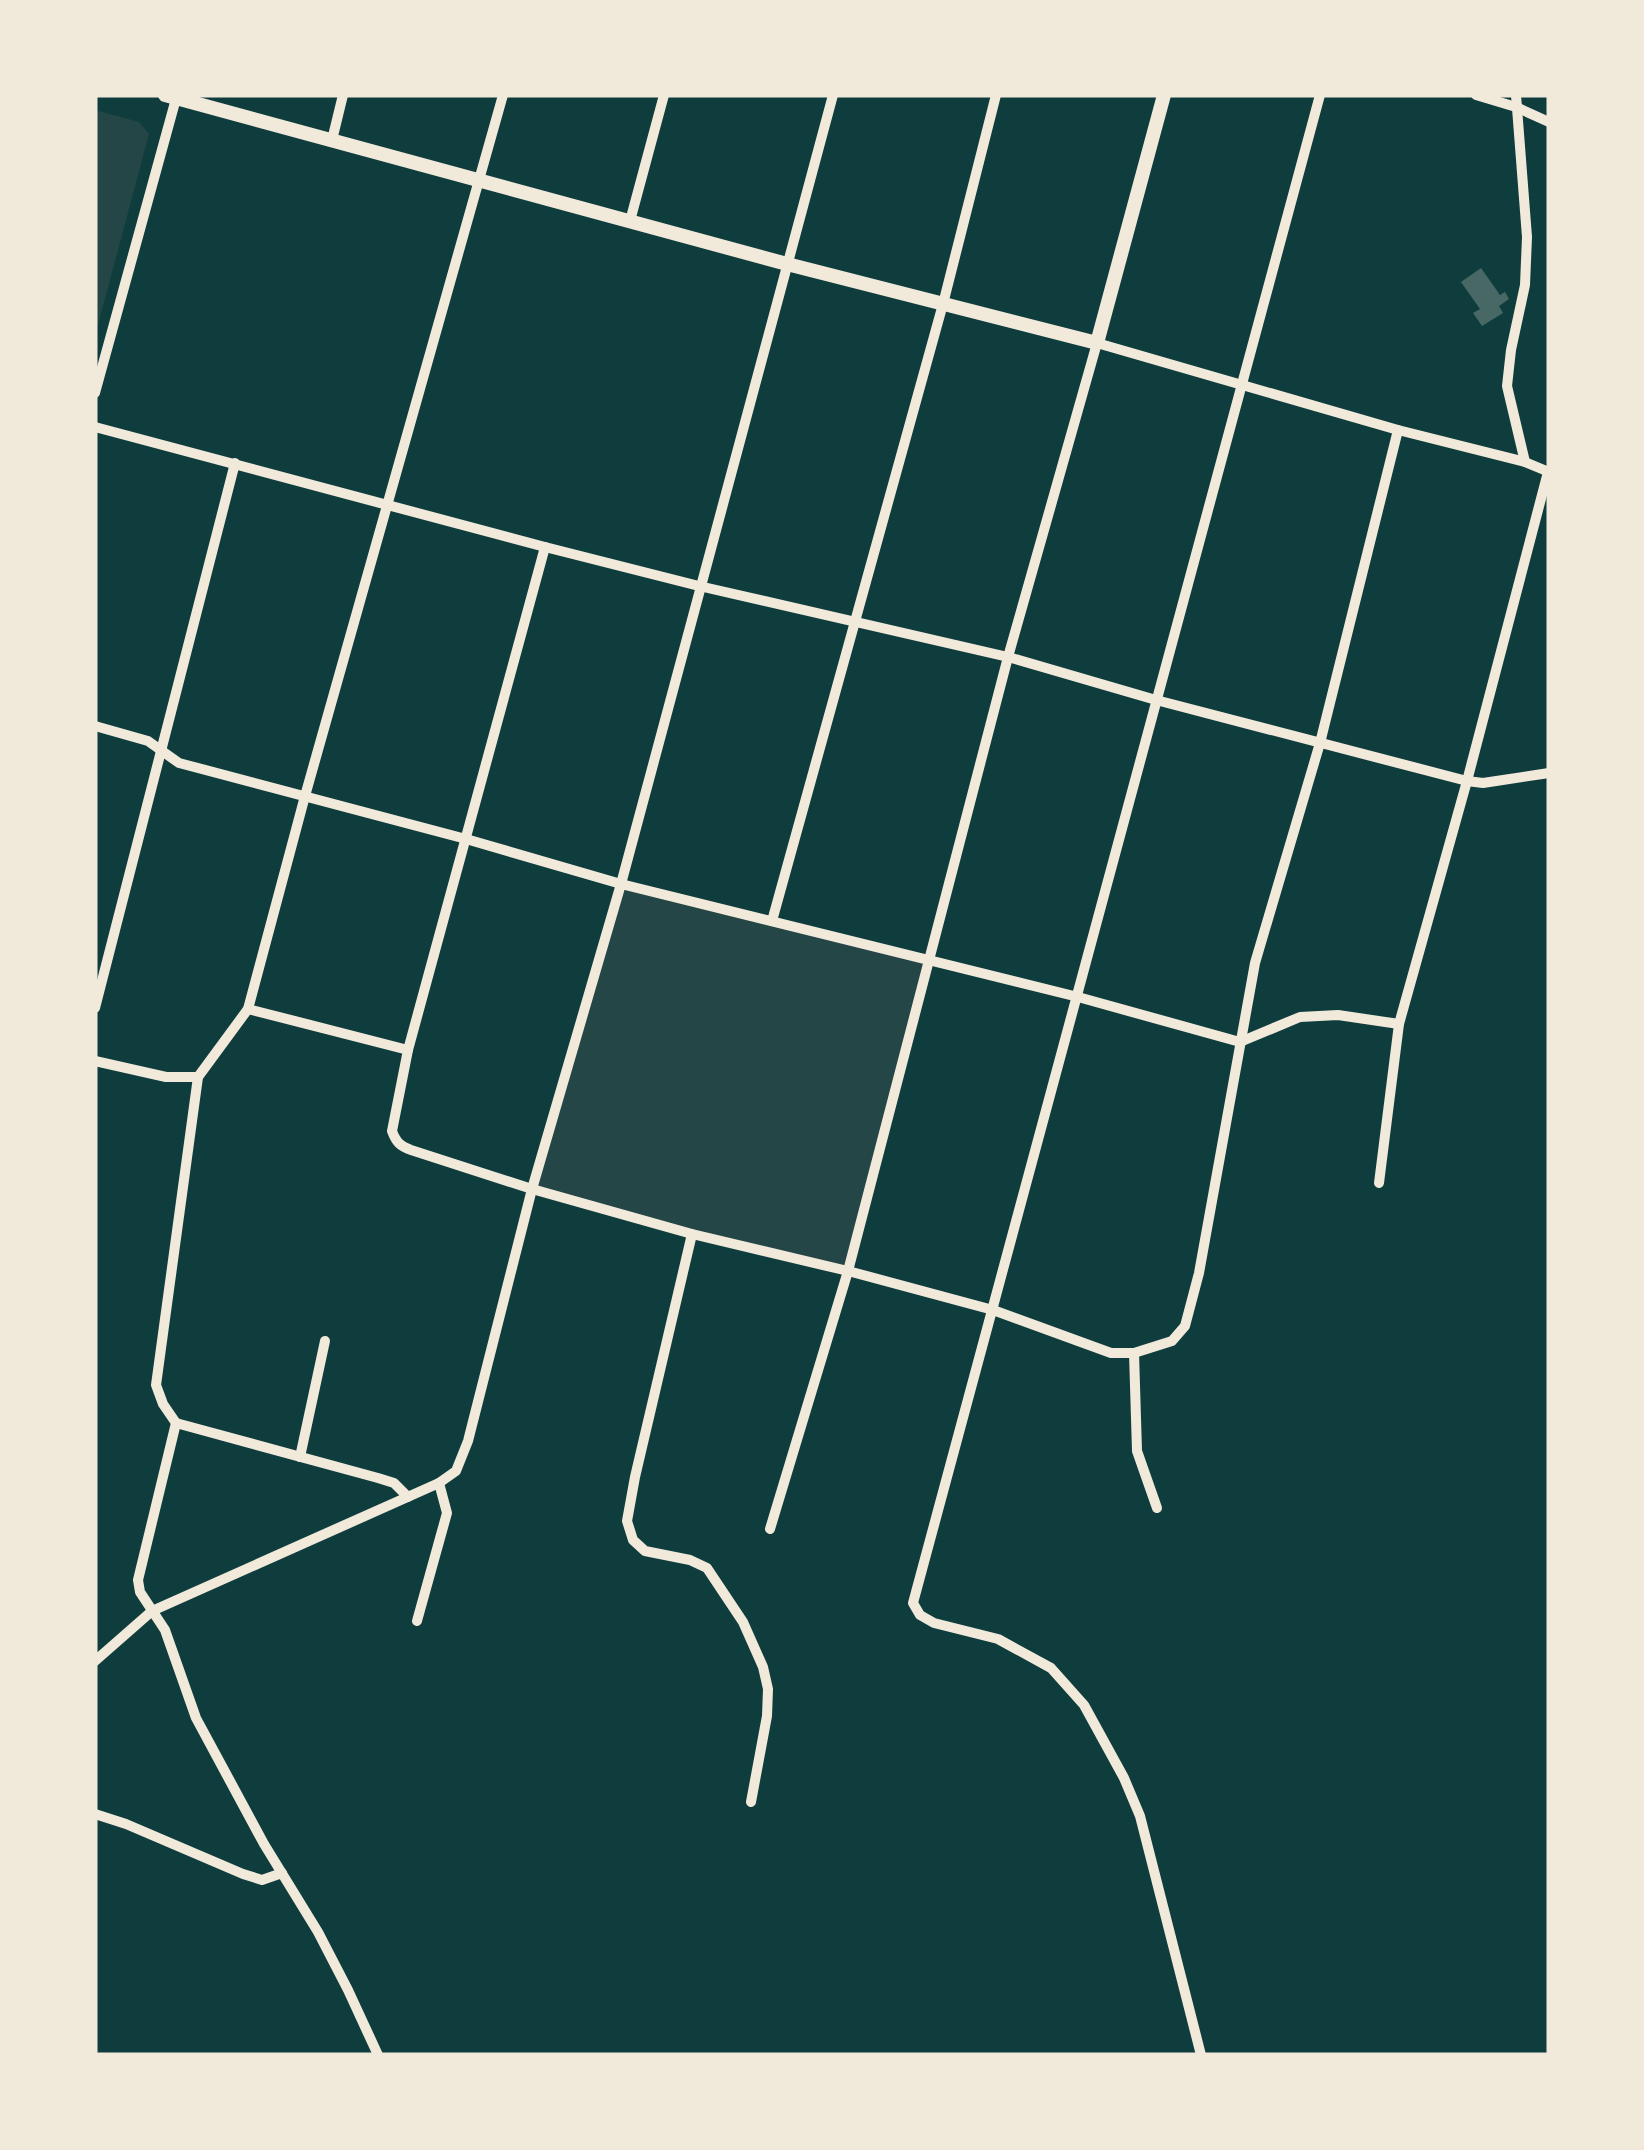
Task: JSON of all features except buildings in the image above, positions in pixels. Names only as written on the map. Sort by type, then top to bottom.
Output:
[{"type":"street","points":[[332,140],[343,95]]},
{"type":"street","points":[[408,1497],[394,1483],[176,1423],[156,1384],[198,1077],[248,1009],[503,95]]},
{"type":"street","points":[[630,222],[664,95]]},
{"type":"street","points":[[95,1661],[152,1611],[408,1497],[456,1471],[468,1440],[532,1189],[621,884],[833,95]]},
{"type":"street","points":[[772,921],[944,304],[996,95]]},
{"type":"street","points":[[770,1529],[848,1270],[1008,657],[1164,95]]},
{"type":"street","points":[[1201,2055],[1140,1816],[1084,1706],[1051,1668],[998,1639],[934,1624],[920,1614],[913,1602],[1320,95]]},
{"type":"street","points":[[1476,95],[1516,101],[1549,122]]},
{"type":"street","points":[[95,391],[173,96],[787,264],[1097,342],[1548,472],[1399,1024],[1379,1182]]},
{"type":"street","points":[[1516,101],[1528,237],[1525,285],[1510,350],[1507,386],[1524,462]]},
{"type":"street","points":[[95,428],[699,586],[1008,657],[1467,781],[1482,783],[1549,773]]},
{"type":"street","points":[[545,547],[408,1050],[392,1131],[400,1146],[532,1189],[692,1234],[848,1270],[993,1310],[1110,1353],[1134,1354],[1172,1342],[1185,1326],[1199,1273],[1255,963],[1320,743],[1398,430]]},
{"type":"street","points":[[95,1008],[236,463]]},
{"type":"street","points":[[95,726],[148,741],[179,763],[621,884],[930,959],[1240,1042],[1300,1016],[1338,1015],[1399,1024]]},
{"type":"street","points":[[248,1009],[408,1050]]},
{"type":"street","points":[[95,1060],[166,1076],[198,1077]]},
{"type":"street","points":[[692,1234],[628,1521],[633,1540],[645,1552],[690,1560],[706,1568],[743,1622],[768,1689],[767,1716],[751,1802]]},
{"type":"street","points":[[300,1457],[325,1342]]},
{"type":"street","points":[[1134,1354],[1137,1451],[1158,1508]]},
{"type":"street","points":[[176,1423],[138,1580],[140,1592],[165,1630],[196,1718],[318,1932],[378,2055]]},
{"type":"street","points":[[417,1621],[447,1513],[439,1482]]},
{"type":"street","points":[[95,1814],[262,1880],[282,1873]]},
{"type":"shaded area","points":[[95,110],[139,122],[149,134],[95,336]]},
{"type":"shaded area","points":[[621,884],[930,959],[848,1271],[532,1189]]}]
